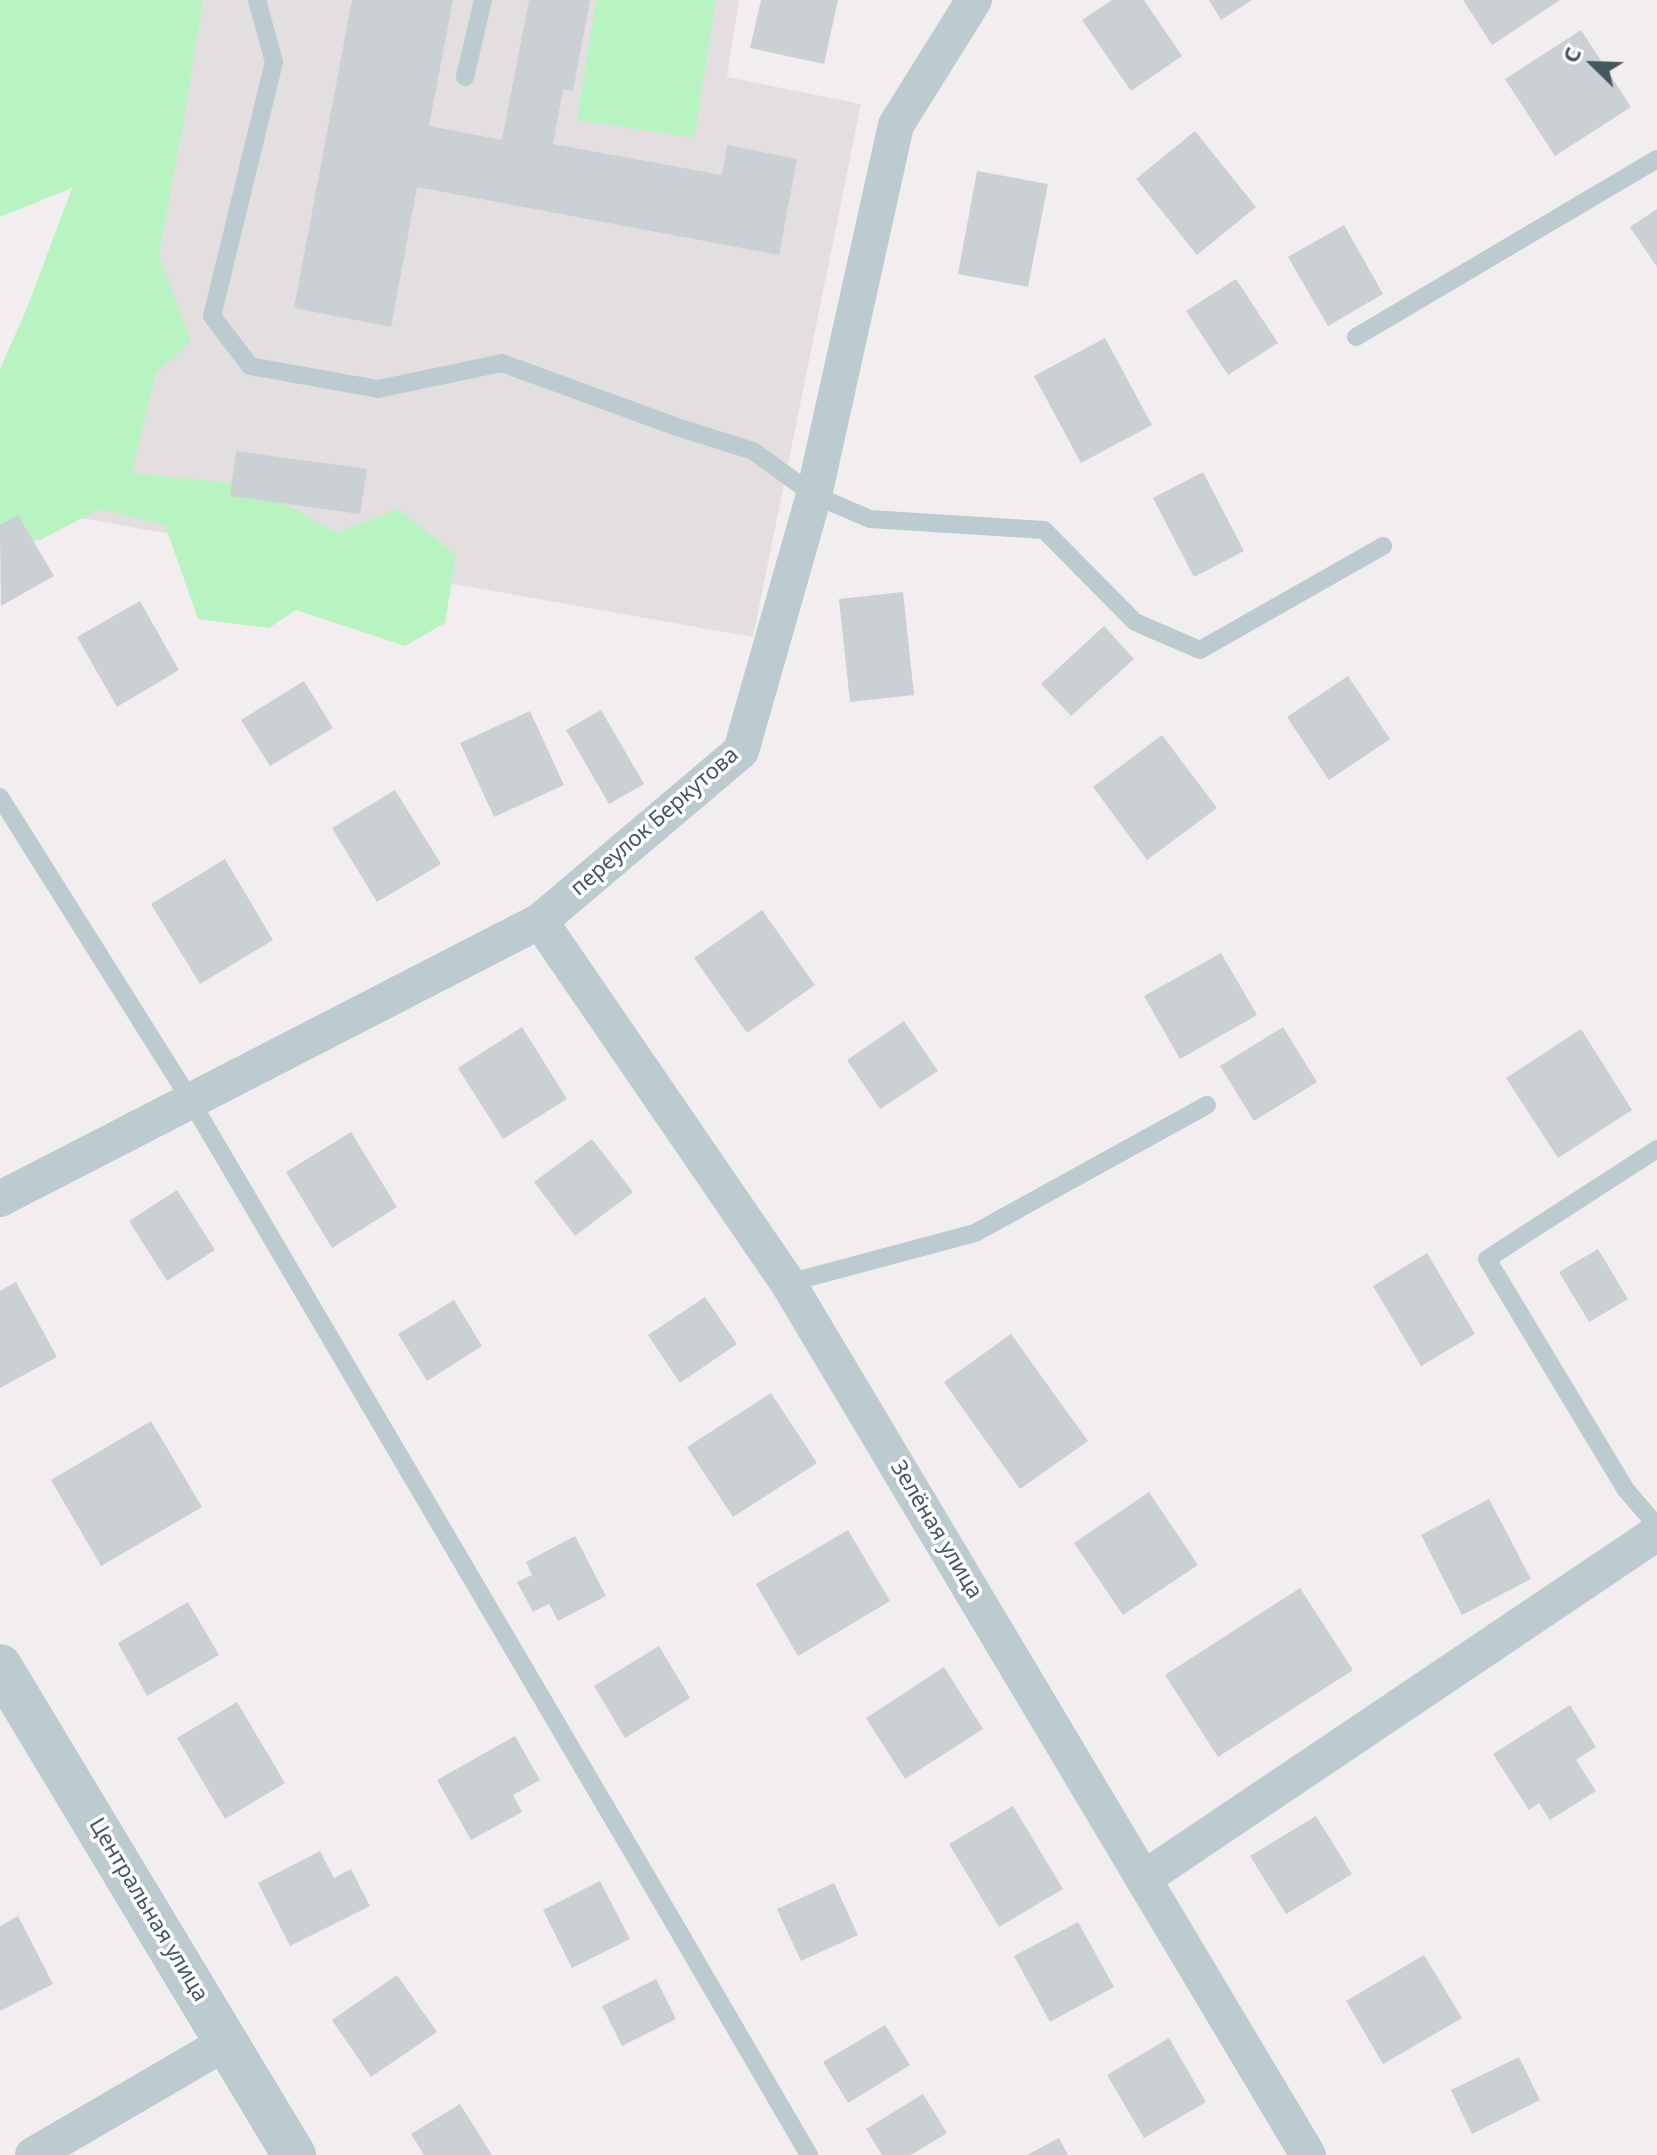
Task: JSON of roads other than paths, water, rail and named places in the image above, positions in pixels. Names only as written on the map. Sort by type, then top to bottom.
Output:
[{"type":"street","name":"переулок Беркутова","points":[[0,1199],[540,921],[741,751],[814,495],[896,125],[974,0]]},
{"type":"street","name":"Зелёная улица","points":[[540,921],[788,1283],[1308,2155]]},
{"type":"street","points":[[1143,1879],[1657,1533]]},
{"type":"street","name":"Центральная улица","points":[[0,1666],[294,2155]]},
{"type":"street","points":[[33,2155],[227,2042]]},
{"type":"lane","points":[[257,0],[274,62],[212,316],[250,366],[378,389],[502,363],[677,427],[753,451],[814,495],[870,519],[1044,530],[1135,622],[1200,650],[1383,546]]},
{"type":"lane","points":[[465,77],[483,0]]},
{"type":"lane","points":[[1356,337],[1657,159]]},
{"type":"lane","points":[[0,797],[191,1101],[809,2155]]},
{"type":"lane","points":[[788,1283],[975,1233],[1207,1105]]},
{"type":"lane","points":[[1657,1149],[1487,1259],[1626,1490],[1657,1526]]}]
